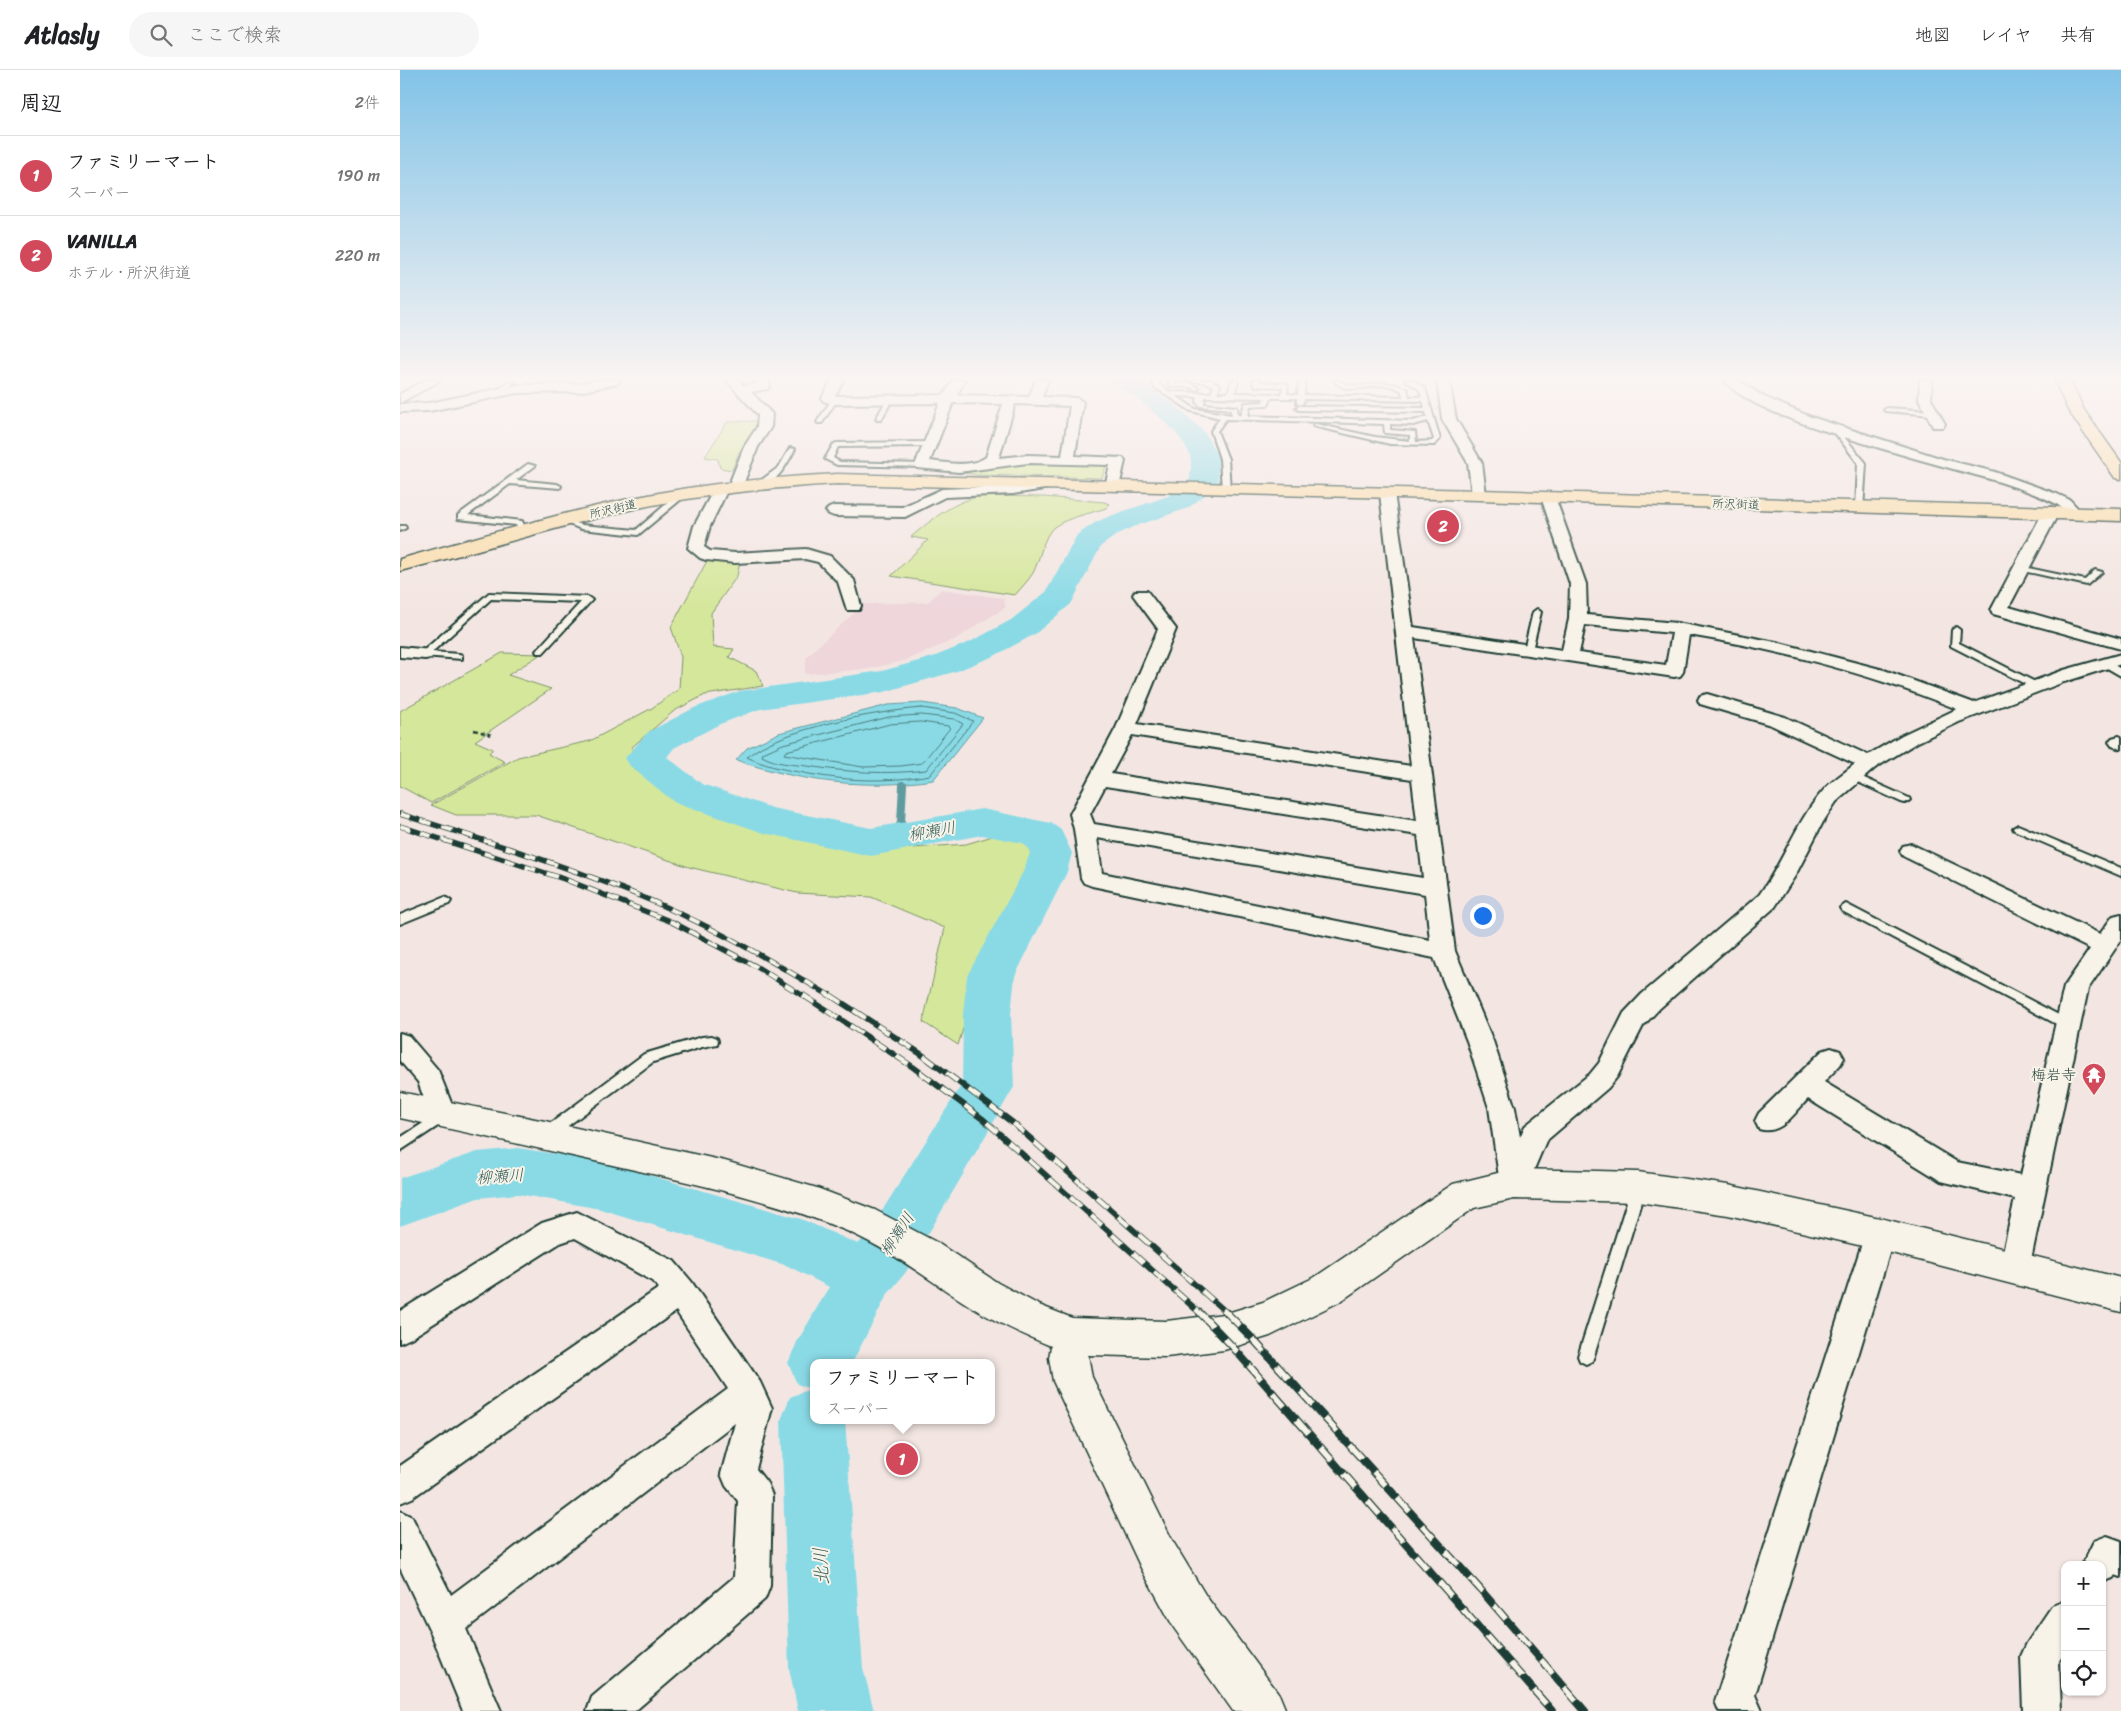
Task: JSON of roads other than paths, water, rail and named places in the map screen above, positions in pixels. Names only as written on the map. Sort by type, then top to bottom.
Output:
[{"type":"main road","points":[[2109,457],[2121,474]]},
{"type":"main road","name":"所沢街道","points":[[400,565],[523,531],[639,503],[728,488],[837,479],[1479,495],[2121,515]]},
{"type":"street","points":[[745,457],[728,488],[702,526],[696,548],[706,555],[735,558],[806,554],[824,559],[846,580],[853,606]]},
{"type":"street","points":[[926,457],[922,465],[973,468],[988,463],[1028,459],[1068,458],[1118,461],[1112,487]]},
{"type":"street","points":[[988,463],[993,457]]},
{"type":"street","points":[[1472,457],[1475,462],[1479,495]]},
{"type":"street","points":[[1920,457],[1990,475],[2052,497],[2065,503],[2074,513]]},
{"type":"street","points":[[834,511],[905,512],[942,493],[1013,490],[1046,485]]},
{"type":"street","points":[[1387,493],[1430,830],[1443,951],[1480,1041],[1502,1108],[1514,1184]]},
{"type":"street","points":[[1548,497],[1578,584],[1578,618],[1569,657]]},
{"type":"street","points":[[2051,512],[1999,610],[2121,644]]},
{"type":"street","points":[[1141,595],[1167,629],[1126,728],[1080,814],[1085,829],[1092,878],[1443,951]]},
{"type":"street","points":[[1578,618],[1709,633],[1838,663],[1939,694],[1973,709]]},
{"type":"street","points":[[1405,630],[1674,672],[1681,630]]},
{"type":"street","points":[[400,652],[425,654]]},
{"type":"street","points":[[1514,1184],[1535,1134],[1600,1081],[1608,1070],[1634,1020],[1651,1001],[1767,901],[1780,884],[1804,837],[1830,797],[1861,769],[1896,745],[1973,709],[2036,686],[2116,665]]},
{"type":"street","points":[[1707,700],[1778,721],[1861,769]]},
{"type":"street","points":[[1126,728],[1422,774]]},
{"type":"street","points":[[1100,779],[1430,830]]},
{"type":"street","points":[[1085,829],[1436,888]]},
{"type":"street","points":[[1911,851],[2104,946]]},
{"type":"street","points":[[2014,1269],[2076,987],[2121,922]]},
{"type":"street","points":[[400,1043],[429,1077],[444,1115]]},
{"type":"street","points":[[1769,1121],[1831,1058]]},
{"type":"street","points":[[1805,1084],[1951,1173],[2032,1190]]},
{"type":"street","points":[[400,1105],[545,1135],[725,1176],[818,1204],[862,1222],[923,1253],[985,1295],[1026,1318],[1072,1336],[1166,1339],[1224,1332],[1270,1318],[1328,1290],[1465,1195],[1514,1184],[1638,1187],[1728,1200],[1880,1234],[2121,1295]]},
{"type":"street","points":[[400,1328],[552,1232],[578,1224],[663,1271],[680,1291],[749,1392],[756,1408],[738,1474],[755,1495],[752,1586],[606,1711]]},
{"type":"street","points":[[1743,1711],[1734,1701],[1880,1234]]},
{"type":"street","points":[[400,1486],[680,1291]]},
{"type":"street","points":[[1072,1336],[1068,1358],[1073,1381],[1153,1547],[1190,1612],[1262,1711]]},
{"type":"street","points":[[446,1622],[749,1392]]},
{"type":"street","points":[[400,1529],[446,1622],[474,1708]]},
{"type":"street","points":[[2103,1561],[2107,1554],[2121,1559]]},
{"type":"street","points":[[2042,1711],[2040,1656],[2061,1625]]},
{"type":"lane","points":[[762,484],[782,468],[788,457]]},
{"type":"lane","points":[[830,457],[829,459],[839,464],[922,465]]},
{"type":"lane","points":[[1220,490],[1223,457]]},
{"type":"lane","points":[[1857,457],[1862,463],[1860,508]]},
{"type":"lane","points":[[523,531],[519,523],[461,517],[531,466]]},
{"type":"lane","points":[[508,482],[557,486]]},
{"type":"lane","points":[[564,521],[581,527],[638,532],[681,496]]},
{"type":"lane","points":[[2022,568],[2087,583],[2098,572]]},
{"type":"lane","points":[[425,654],[489,596],[588,600],[540,650]]},
{"type":"lane","points":[[1528,650],[1537,612]]},
{"type":"lane","points":[[1956,630],[1954,644],[2036,686]]},
{"type":"lane","points":[[425,654],[459,657]]},
{"type":"lane","points":[[1861,769],[1905,800]]},
{"type":"lane","points":[[2018,828],[2121,872]]},
{"type":"lane","points":[[400,920],[445,900]]},
{"type":"lane","points":[[1846,908],[2068,1025]]},
{"type":"lane","points":[[545,1135],[649,1058],[702,1042],[712,1041]]},
{"type":"lane","points":[[400,1145],[444,1115]]},
{"type":"lane","points":[[1586,1356],[1638,1187]]},
{"type":"water","points":[[922,703],[957,708],[983,718],[933,780],[883,784],[833,782],[784,774],[736,760],[747,748],[779,733],[888,705]]},
{"type":"waterway","name":"柳瀬川","points":[[866,1276],[886,1254],[988,1087],[987,1014],[991,976],[1045,872],[1051,853],[1046,840],[1036,832],[982,822],[871,842],[764,820],[688,793],[644,758],[661,740],[707,716],[753,699],[884,681],[945,664],[982,649],[1023,627],[1059,597],[1088,541],[1107,528],[1123,521],[1178,502],[1204,482],[1204,457]]},
{"type":"waterway","points":[[896,837],[901,822],[903,785]]},
{"type":"waterway","name":"柳瀬川","points":[[400,1202],[477,1175],[518,1171],[600,1185],[801,1245],[866,1276]]},
{"type":"waterway","name":"北川","points":[[821,1359],[866,1276]]},
{"type":"waterway","name":"北川","points":[[813,1424],[826,1668],[836,1711]]},
{"type":"railway","points":[[400,814],[545,860],[656,903],[733,940],[832,997]]},
{"type":"railway","points":[[400,826],[564,879],[672,922],[757,967],[805,997]]},
{"type":"railway","points":[[803,995],[913,1067],[984,1120],[1201,1314]]},
{"type":"railway","points":[[830,995],[921,1054],[1013,1123],[1228,1314]]},
{"type":"railway","points":[[1201,1314],[1231,1345],[1552,1711]]},
{"type":"railway","points":[[1228,1314],[1480,1589],[1585,1711]]},
{"type":"place","name":"VANILLA","points":[[1443,526]]},
{"type":"place","name":"梅岩寺","points":[[2094,1096]]},
{"type":"place","name":"ファミリーマート","points":[[902,1459]]}]
